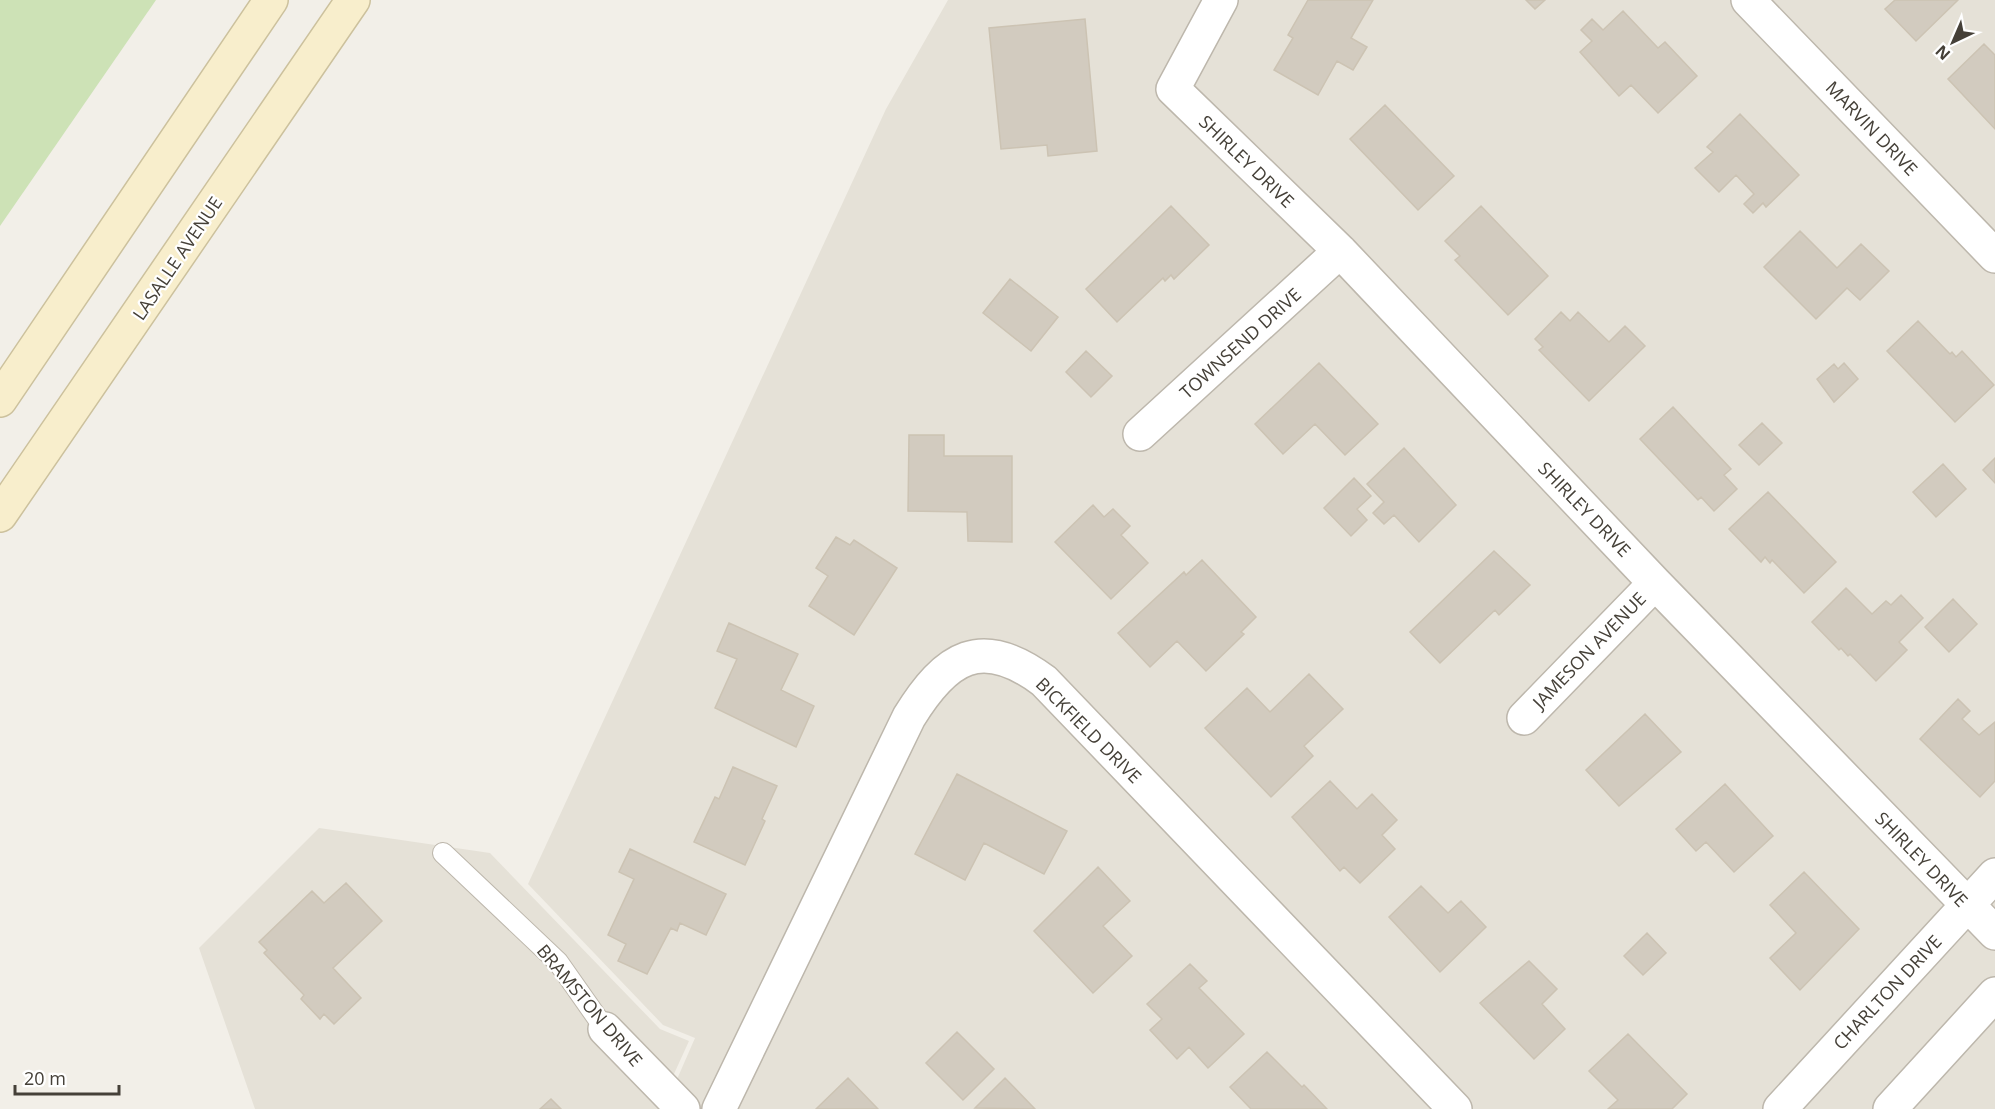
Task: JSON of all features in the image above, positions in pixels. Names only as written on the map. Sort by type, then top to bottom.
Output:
[{"type":"main road","points":[[0,400],[271,0]]},
{"type":"main road","name":"LASALLE AVENUE","points":[[0,515],[353,0]]},
{"type":"street","name":"SHIRLEY DRIVE","points":[[1221,0],[1173,89],[1340,251],[1654,583],[1966,906],[1995,933]]},
{"type":"street","name":"MARVIN DRIVE","points":[[1749,0],[1995,256]]},
{"type":"street","name":"TOWNSEND DRIVE","points":[[1140,434],[1340,251]]},
{"type":"street","name":"JAMESON AVENUE","points":[[1524,718],[1654,583]]},
{"type":"street","name":"BICKFIELD DRIVE","points":[[719,1109],[909,717],[928,687],[942,671],[959,661],[981,655],[1004,658],[1025,667],[1044,681],[1455,1109]]},
{"type":"street","name":"CHARLTON DRIVE","points":[[1780,1109],[1995,875]]},
{"type":"street","points":[[1890,1109],[1995,994]]},
{"type":"street","name":"BRAMSTON DRIVE","points":[[605,1029],[683,1109]]},
{"type":"lane","name":"BRAMSTON DRIVE","points":[[443,853],[558,962],[605,1029]]},
{"type":"shaded area","points":[[948,0],[1995,0],[1995,1109],[664,1109],[695,1038],[663,1025],[528,884],[886,109]]},
{"type":"shaded area","points":[[319,828],[490,853],[660,1029],[689,1041],[658,1109],[255,1109],[199,948]]},
{"type":"green space","points":[[0,0],[156,0],[0,226]]},
{"type":"building","points":[[1308,0],[1373,0],[1351,38],[1367,47],[1353,70],[1337,61],[1318,95],[1274,70],[1293,38],[1288,35]]},
{"type":"building","points":[[1526,0],[1545,0],[1535,9]]},
{"type":"building","points":[[1895,0],[1958,0],[1916,41],[1885,9]]},
{"type":"building","points":[[1623,11],[1658,48],[1665,42],[1697,76],[1658,113],[1631,85],[1619,96],[1580,52],[1592,41],[1581,30],[1592,19],[1603,30]]},
{"type":"building","points":[[1085,19],[1097,151],[1048,156],[1047,145],[1001,149],[989,28]]},
{"type":"building","points":[[1984,44],[1995,55],[1995,129],[1948,79]]},
{"type":"building","points":[[1385,105],[1454,176],[1418,210],[1350,139]]},
{"type":"building","points":[[1740,114],[1799,175],[1766,207],[1763,203],[1753,213],[1744,204],[1754,194],[1736,175],[1719,192],[1695,168],[1713,152],[1707,147]]},
{"type":"building","points":[[1171,206],[1209,245],[1174,279],[1171,275],[1165,281],[1163,278],[1117,322],[1086,289]]},
{"type":"building","points":[[1481,206],[1548,276],[1508,315],[1455,260],[1460,256],[1445,241]]},
{"type":"building","points":[[1800,231],[1837,268],[1861,244],[1889,271],[1860,300],[1847,288],[1816,319],[1764,267]]},
{"type":"building","points":[[1010,279],[1058,317],[1031,351],[983,313]]},
{"type":"building","points":[[1561,312],[1570,321],[1578,312],[1609,342],[1625,326],[1645,346],[1589,401],[1539,350],[1543,347],[1535,339]]},
{"type":"building","points":[[1918,321],[1950,354],[1952,352],[1956,357],[1962,351],[1994,385],[1955,422],[1887,351]]},
{"type":"building","points":[[1086,351],[1112,376],[1091,397],[1066,372]]},
{"type":"building","points":[[1319,363],[1378,424],[1345,455],[1315,424],[1283,454],[1255,424]]},
{"type":"building","points":[[1844,363],[1858,379],[1834,402],[1817,379],[1834,364],[1838,369]]},
{"type":"building","points":[[1673,407],[1731,469],[1724,475],[1737,489],[1714,511],[1701,497],[1698,500],[1640,439]]},
{"type":"building","points":[[1762,423],[1782,443],[1759,465],[1739,445]]},
{"type":"building","points":[[909,435],[944,435],[944,456],[1012,456],[1012,542],[968,541],[967,512],[908,511]]},
{"type":"building","points":[[1404,448],[1456,505],[1419,542],[1394,515],[1384,524],[1373,513],[1384,502],[1367,484]]},
{"type":"building","points":[[1995,458],[1995,483],[1983,470]]},
{"type":"building","points":[[1943,464],[1966,489],[1936,517],[1913,492]]},
{"type":"building","points":[[1354,478],[1371,496],[1357,509],[1367,520],[1351,536],[1324,508]]},
{"type":"building","points":[[1768,492],[1836,562],[1804,593],[1772,560],[1770,563],[1765,557],[1761,562],[1729,529]]},
{"type":"building","points":[[1093,505],[1104,517],[1113,509],[1130,526],[1121,535],[1148,563],[1111,599],[1055,542]]},
{"type":"building","points":[[836,537],[850,545],[854,540],[897,568],[854,635],[809,606],[828,576],[816,568]]},
{"type":"building","points":[[1494,551],[1530,585],[1499,615],[1495,610],[1440,663],[1410,632]]},
{"type":"building","points":[[1202,560],[1256,617],[1241,632],[1244,634],[1206,671],[1177,641],[1150,667],[1118,633],[1184,572],[1186,575]]},
{"type":"building","points":[[1846,588],[1872,614],[1886,601],[1891,605],[1901,595],[1923,618],[1899,642],[1907,650],[1876,681],[1850,654],[1848,656],[1841,648],[1839,650],[1812,622]]},
{"type":"building","points":[[1953,599],[1977,624],[1949,652],[1925,627]]},
{"type":"building","points":[[729,623],[798,654],[781,690],[814,706],[796,747],[715,708],[737,659],[717,651]]},
{"type":"building","points":[[1309,674],[1343,709],[1304,746],[1313,756],[1271,797],[1205,728],[1247,688],[1270,712]]},
{"type":"building","points":[[1958,699],[1970,711],[1962,719],[1979,735],[1995,722],[1995,781],[1980,797],[1920,739]]},
{"type":"building","points":[[1645,714],[1681,752],[1619,806],[1586,770]]},
{"type":"building","points":[[733,767],[777,786],[762,819],[765,821],[745,865],[694,842],[715,797],[719,799]]},
{"type":"building","points":[[957,774],[1067,831],[1044,874],[984,843],[965,880],[915,854]]},
{"type":"building","points":[[1330,781],[1357,809],[1372,794],[1397,820],[1382,835],[1395,849],[1360,883],[1344,867],[1340,871],[1292,817]]},
{"type":"building","points":[[1725,784],[1773,836],[1734,872],[1706,842],[1696,851],[1676,829]]},
{"type":"building","points":[[630,849],[726,894],[706,935],[680,923],[677,931],[671,928],[647,974],[618,961],[626,944],[608,935],[634,879],[619,872]]},
{"type":"building","points":[[1098,867],[1130,901],[1103,926],[1132,956],[1093,993],[1034,931]]},
{"type":"building","points":[[1804,872],[1859,929],[1800,990],[1770,958],[1796,933],[1770,905]]},
{"type":"building","points":[[346,883],[382,921],[333,968],[361,998],[334,1024],[324,1014],[320,1019],[301,999],[304,995],[264,953],[267,950],[259,942],[312,891],[324,903]]},
{"type":"building","points":[[1421,886],[1448,913],[1461,901],[1486,927],[1440,972],[1389,917]]},
{"type":"building","points":[[1647,933],[1666,953],[1643,975],[1624,956]]},
{"type":"building","points":[[1529,961],[1557,989],[1542,1004],[1565,1029],[1534,1059],[1480,1003]]},
{"type":"building","points":[[1190,964],[1207,981],[1199,988],[1244,1034],[1208,1068],[1189,1047],[1177,1059],[1150,1030],[1162,1019],[1147,1004]]},
{"type":"building","points":[[957,1032],[994,1069],[963,1100],[926,1063]]},
{"type":"building","points":[[1628,1034],[1687,1094],[1672,1109],[1608,1109],[1618,1100],[1589,1071]]},
{"type":"building","points":[[1267,1052],[1327,1109],[1251,1109],[1230,1087]]},
{"type":"building","points":[[848,1078],[878,1109],[816,1109]]},
{"type":"building","points":[[1005,1078],[1035,1109],[975,1108]]},
{"type":"building","points":[[551,1099],[561,1109],[540,1109]]}]
